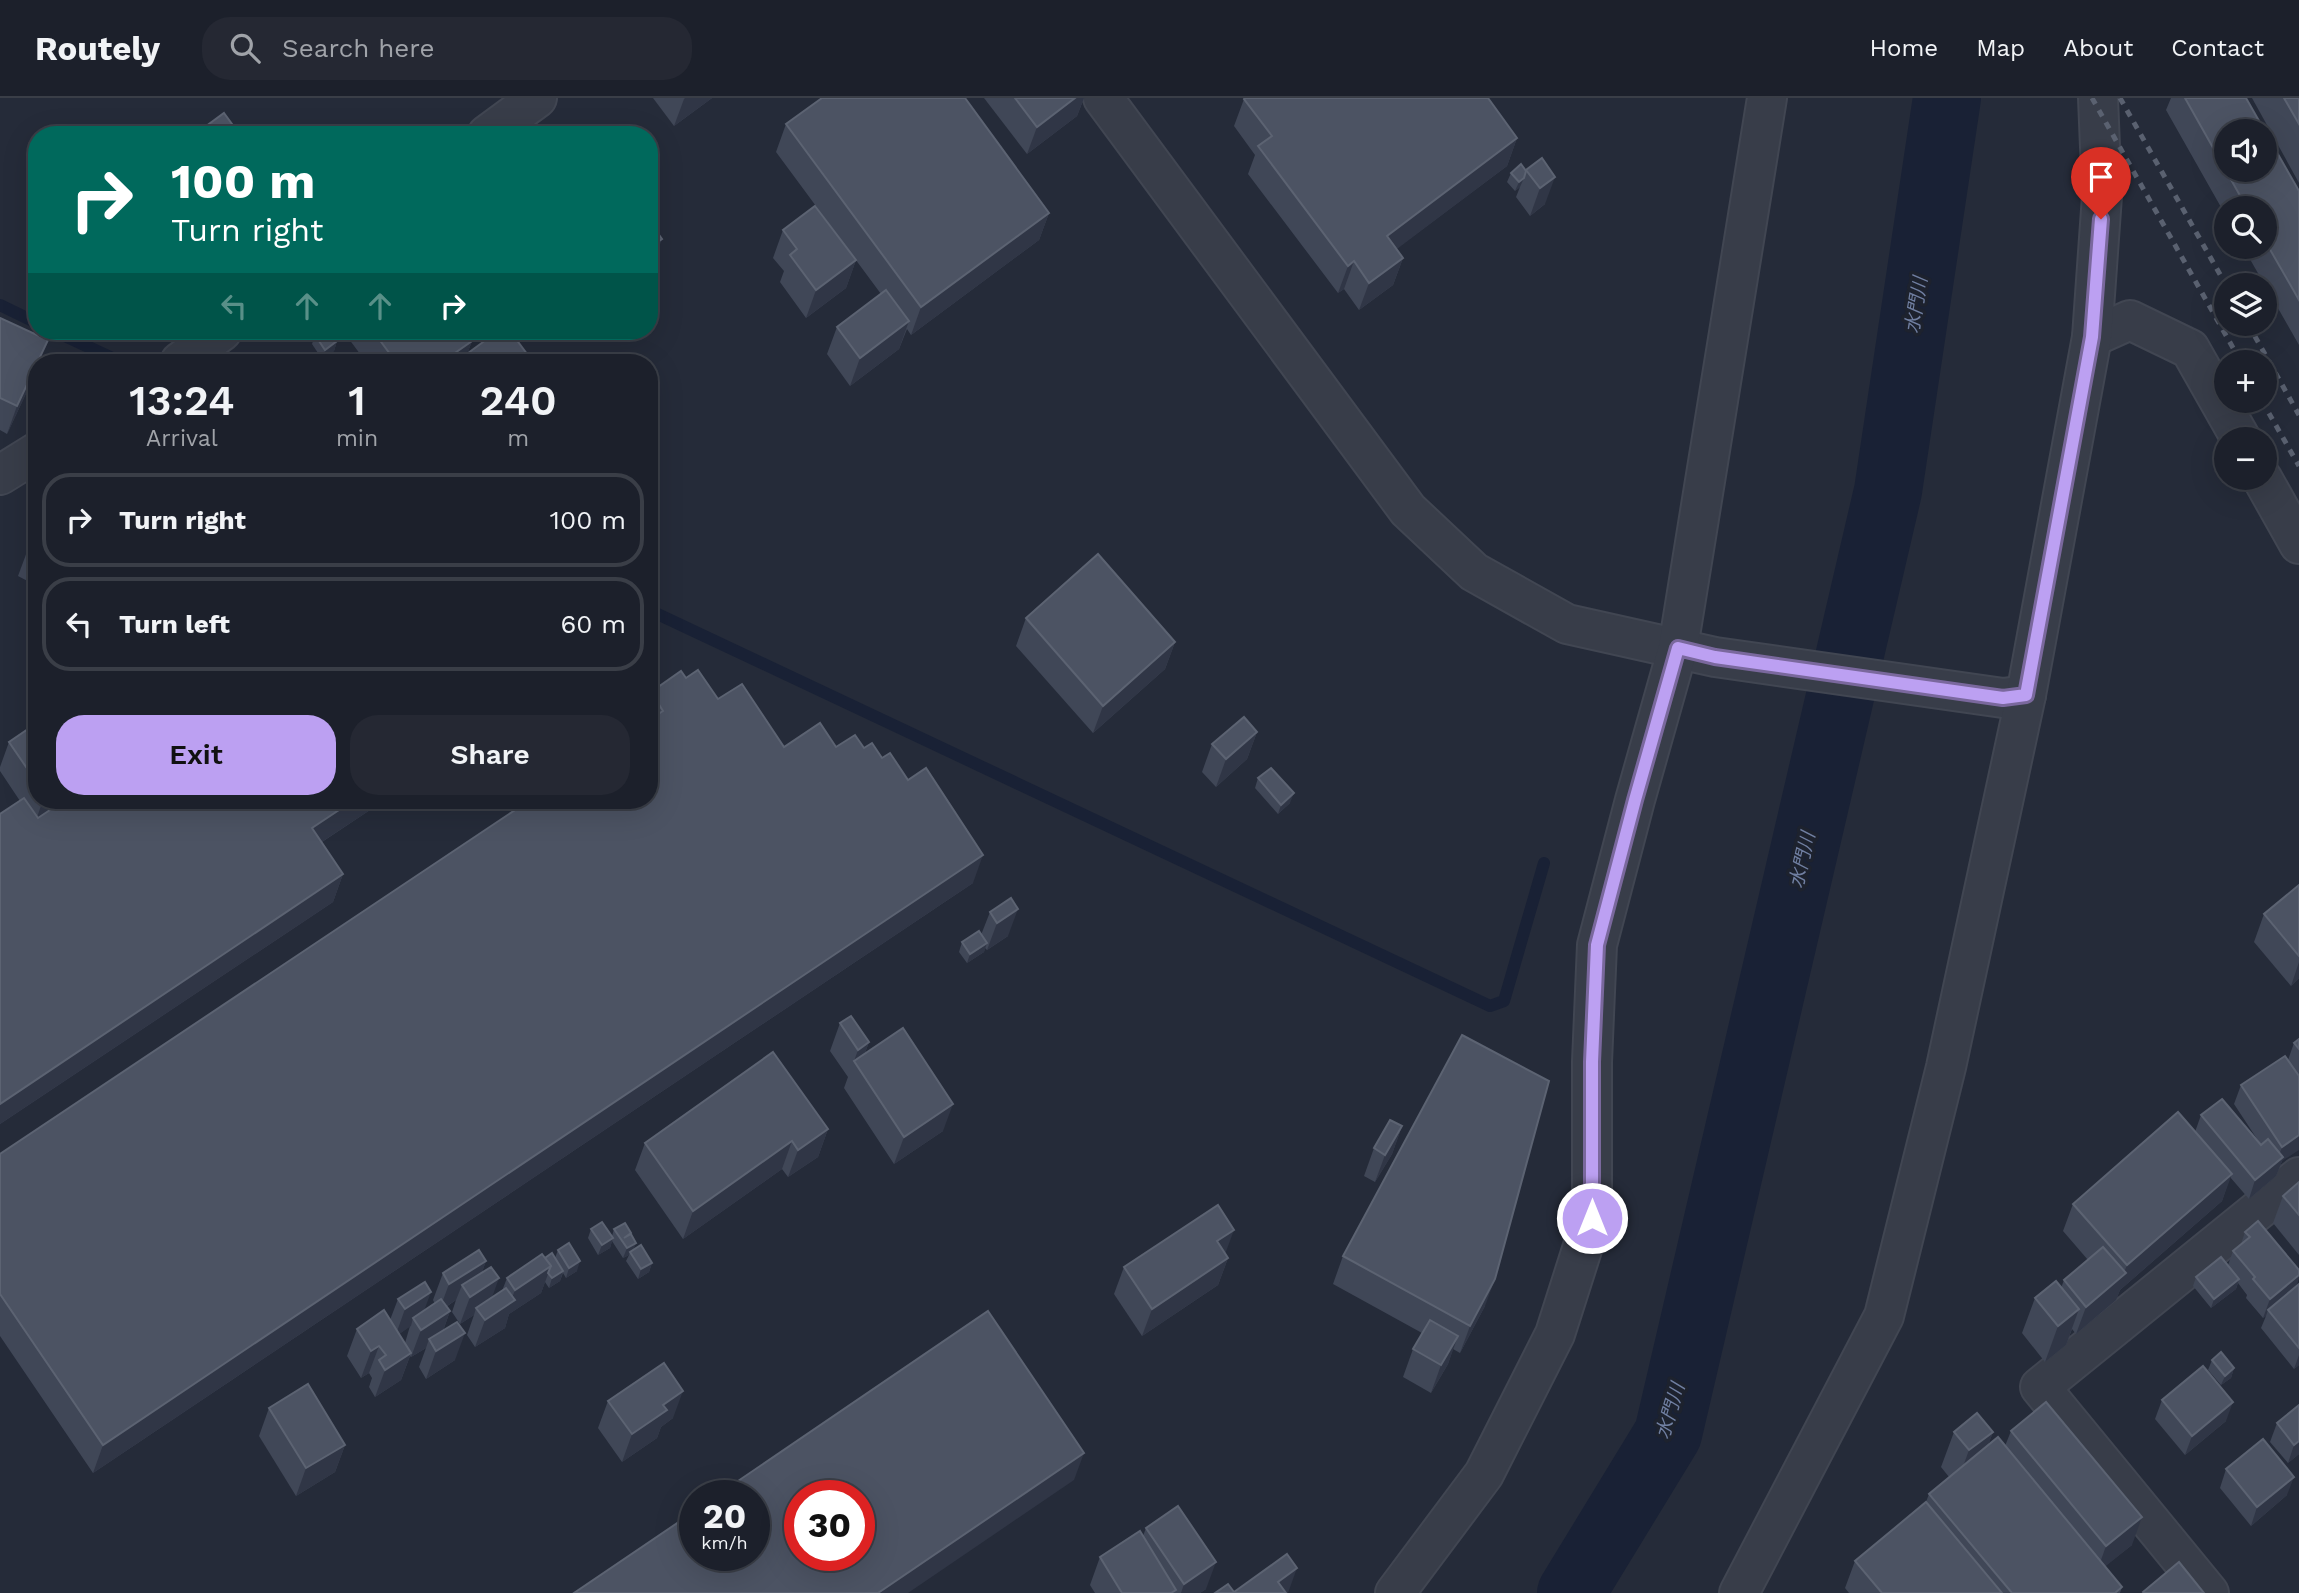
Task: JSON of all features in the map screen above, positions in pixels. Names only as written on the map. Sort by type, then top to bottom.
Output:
[{"type":"street","points":[[499,126],[537,98]]},
{"type":"street","points":[[1103,98],[1408,510],[1474,572],[1567,624],[1715,657],[2015,697]]},
{"type":"street","points":[[1395,1593],[1484,1474],[1555,1334],[1592,1218],[1592,1062],[1597,945],[1678,648],[1767,98]]},
{"type":"street","points":[[1739,1593],[1884,1316],[1946,1068],[2015,697],[2092,337],[2102,196],[2098,98]]},
{"type":"street","points":[[2092,337],[2130,320],[2190,349],[2234,427]]},
{"type":"street","points":[[191,354],[210,340]]},
{"type":"street","points":[[0,475],[28,458]]},
{"type":"street","points":[[2269,490],[2299,544]]},
{"type":"street","points":[[2209,1593],[2040,1387],[2299,1177]]},
{"type":"building","points":[[822,98],[965,98],[1049,213],[921,307],[786,124]]},
{"type":"building","points":[[1015,98],[1075,98],[1037,127]]},
{"type":"building","points":[[1245,98],[1488,98],[1517,138],[1387,236],[1403,258],[1369,283],[1354,261],[1348,266],[1258,146],[1272,136]]},
{"type":"building","points":[[2185,98],[2246,98],[2258,119],[2214,119],[2214,149]]},
{"type":"building","points":[[2284,98],[2299,98],[2299,124]]},
{"type":"building","points":[[224,113],[233,126],[206,126]]},
{"type":"building","points":[[2277,152],[2299,191],[2299,300],[2275,259],[2277,196],[2240,196],[2232,182],[2277,182]]},
{"type":"building","points":[[1542,158],[1555,177],[1540,188],[1526,170]]},
{"type":"building","points":[[1521,164],[1526,171],[1519,182],[1511,173]]},
{"type":"building","points":[[815,206],[856,260],[816,290],[790,255],[797,249],[783,230]]},
{"type":"building","points":[[886,290],[909,321],[860,358],[837,327]]},
{"type":"building","points":[[0,318],[28,331],[28,340],[48,340],[41,354],[28,354],[28,383],[17,406],[0,398]]},
{"type":"building","points":[[318,340],[336,340],[337,341],[325,350]]},
{"type":"building","points":[[380,340],[472,341],[453,354],[390,354]]},
{"type":"building","points":[[486,340],[517,340],[527,354],[467,354]]},
{"type":"building","points":[[1098,554],[1175,642],[1103,706],[1026,618]]},
{"type":"building","points":[[698,670],[718,699],[742,684],[784,747],[820,723],[836,747],[855,735],[864,748],[872,743],[882,758],[890,753],[908,780],[926,768],[983,855],[103,1445],[0,1294],[0,1154],[517,809],[658,809],[658,714],[663,711],[658,703],[658,687],[681,671],[686,678]]},
{"type":"building","points":[[1244,717],[1257,732],[1226,759],[1212,744]]},
{"type":"building","points":[[28,729],[28,770],[9,742]]},
{"type":"building","points":[[1271,768],[1294,793],[1281,805],[1258,778]]},
{"type":"building","points":[[24,798],[28,809],[32,809],[38,818],[52,809],[340,809],[312,828],[343,874],[0,1104],[0,814]]},
{"type":"building","points":[[2299,885],[2299,956],[2264,914]]},
{"type":"building","points":[[1011,898],[1018,909],[997,923],[990,912]]},
{"type":"building","points":[[979,931],[987,943],[970,954],[962,942]]},
{"type":"building","points":[[851,1016],[869,1042],[858,1050],[840,1023]]},
{"type":"building","points":[[903,1028],[953,1104],[904,1137],[854,1061]]},
{"type":"building","points":[[1462,1035],[1549,1081],[1495,1279],[1470,1326],[1343,1256]]},
{"type":"building","points":[[773,1052],[828,1129],[798,1150],[792,1141],[693,1211],[645,1143]]},
{"type":"building","points":[[2285,1056],[2299,1076],[2299,1135],[2282,1147],[2241,1085]]},
{"type":"building","points":[[2222,1099],[2261,1145],[2268,1139],[2283,1157],[2255,1180],[2201,1115]]},
{"type":"building","points":[[2178,1112],[2232,1174],[2127,1265],[2073,1204]]},
{"type":"building","points":[[1390,1120],[1402,1126],[1385,1155],[1374,1148]]},
{"type":"building","points":[[2299,1182],[2299,1215],[2283,1196]]},
{"type":"building","points":[[1218,1205],[1234,1230],[1217,1241],[1228,1258],[1152,1309],[1124,1267]]},
{"type":"building","points":[[2258,1221],[2299,1270],[2299,1275],[2270,1299],[2233,1251],[2250,1237],[2245,1232]]},
{"type":"building","points":[[602,1222],[613,1238],[602,1245],[591,1229]]},
{"type":"building","points":[[625,1223],[631,1233],[624,1238],[631,1234],[636,1243],[627,1248],[614,1229]]},
{"type":"building","points":[[569,1243],[580,1261],[569,1268],[558,1250]]},
{"type":"building","points":[[641,1245],[652,1263],[641,1269],[630,1252]]},
{"type":"building","points":[[2103,1247],[2126,1273],[2086,1307],[2064,1280]]},
{"type":"building","points":[[479,1250],[486,1261],[449,1284],[443,1273]]},
{"type":"building","points":[[552,1253],[563,1271],[552,1278],[548,1273],[551,1266],[545,1258]]},
{"type":"building","points":[[542,1254],[551,1266],[515,1290],[507,1278]]},
{"type":"building","points":[[2221,1257],[2239,1279],[2214,1299],[2196,1277]]},
{"type":"building","points":[[491,1267],[499,1278],[470,1297],[462,1285]]},
{"type":"building","points":[[2056,1281],[2079,1309],[2058,1326],[2035,1298]]},
{"type":"building","points":[[425,1282],[431,1292],[405,1309],[398,1299]]},
{"type":"building","points":[[2299,1284],[2299,1348],[2268,1310]]},
{"type":"building","points":[[506,1288],[515,1300],[485,1320],[476,1308]]},
{"type":"building","points":[[441,1299],[450,1311],[421,1330],[413,1318]]},
{"type":"building","points":[[384,1310],[411,1353],[385,1370],[379,1360],[386,1355],[379,1346],[371,1351],[357,1329]]},
{"type":"building","points":[[988,1311],[1084,1453],[878,1593],[574,1593],[679,1522],[679,1571],[770,1571],[770,1480],[740,1480]]},
{"type":"building","points":[[1430,1320],[1458,1336],[1441,1365],[1413,1349]]},
{"type":"building","points":[[457,1322],[465,1333],[436,1351],[429,1339]]},
{"type":"building","points":[[2221,1352],[2234,1368],[2225,1376],[2212,1360]]},
{"type":"building","points":[[664,1363],[683,1391],[663,1405],[667,1410],[632,1434],[608,1401]]},
{"type":"building","points":[[2203,1366],[2233,1402],[2192,1436],[2162,1400]]},
{"type":"building","points":[[308,1384],[345,1445],[306,1468],[269,1408]]},
{"type":"building","points":[[2046,1402],[2142,1517],[2106,1546],[2011,1431]]},
{"type":"building","points":[[2299,1405],[2299,1441],[2294,1445],[2277,1423]]},
{"type":"building","points":[[1977,1413],[1993,1432],[1969,1450],[1954,1432]]},
{"type":"building","points":[[1998,1437],[2122,1587],[2115,1593],[2012,1593],[1929,1494]]},
{"type":"building","points":[[2263,1439],[2294,1477],[2257,1507],[2226,1469]]},
{"type":"building","points":[[1926,1502],[2002,1593],[1882,1593],[1855,1561]]},
{"type":"building","points":[[1178,1506],[1216,1562],[1184,1584],[1146,1528]]},
{"type":"building","points":[[1140,1531],[1176,1590],[1171,1593],[1122,1593],[1100,1557]]},
{"type":"building","points":[[1287,1554],[1297,1568],[1278,1582],[1286,1593],[1215,1593],[1228,1584],[1234,1592]]},
{"type":"building","points":[[2179,1562],[2204,1593],[2143,1592]]},
{"type":"waterway","name":"水門川","points":[[1571,1593],[1668,1434],[1888,491],[1947,98]]},
{"type":"waterway","points":[[0,305],[28,319]]},
{"type":"waterway","points":[[73,340],[104,354]]},
{"type":"waterway","points":[[658,614],[1490,1006],[1504,1001],[1544,863]]},
{"type":"railway","points":[[2092,98],[2234,350]]},
{"type":"railway","points":[[2120,98],[2219,273]]},
{"type":"railway","points":[[2255,336],[2299,415]]},
{"type":"railway","points":[[2269,413],[2299,466]]},
{"type":"route","points":[[1592,1218],[1592,1062],[1597,945],[1678,648],[1715,657],[2003,698],[2026,695],[2092,337],[2101,219]]}]
